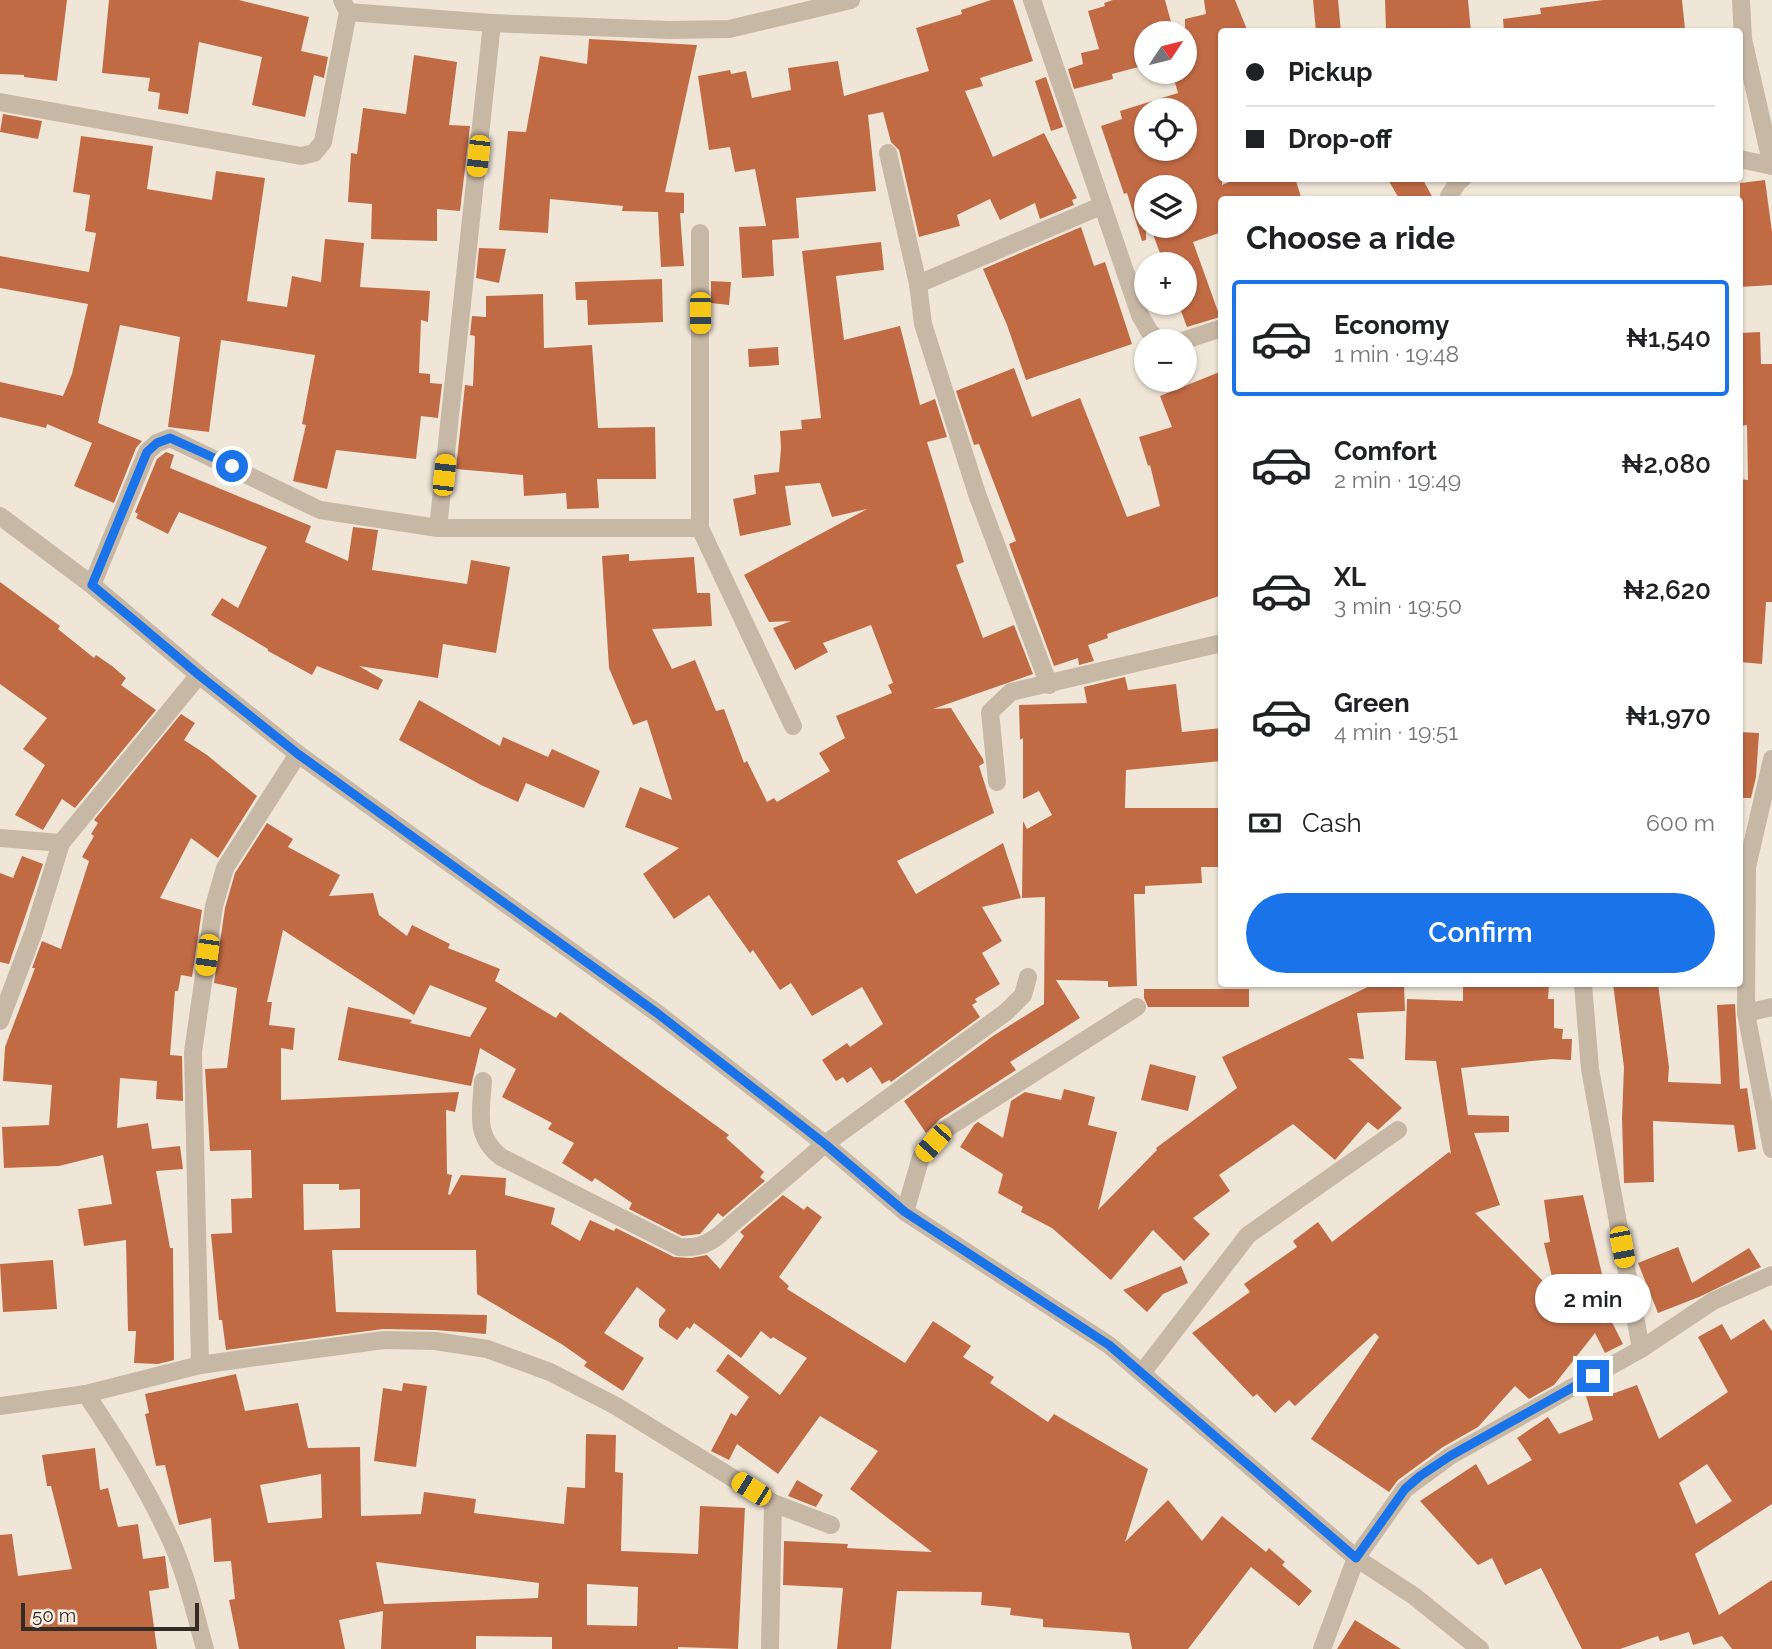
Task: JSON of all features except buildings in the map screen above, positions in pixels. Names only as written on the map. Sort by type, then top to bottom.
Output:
[{"type":"street","points":[[0,102],[302,156],[314,153],[323,142],[345,6],[492,23],[670,30],[729,29],[851,0]]},
{"type":"street","points":[[1032,0],[1101,206],[1140,315],[1148,329]]},
{"type":"street","points":[[1741,0],[1742,28]]},
{"type":"street","points":[[438,528],[492,23]]},
{"type":"street","points":[[1743,39],[1772,166],[1743,160]]},
{"type":"street","points":[[888,153],[918,284],[923,324],[977,494],[1049,685]]},
{"type":"street","points":[[918,284],[1101,206]]},
{"type":"street","points":[[700,233],[700,528],[793,726]]},
{"type":"street","points":[[1197,336],[1218,329]]},
{"type":"street","points":[[92,585],[147,452],[157,443],[170,438],[320,510],[438,528],[700,528]]},
{"type":"street","points":[[0,516],[92,585],[298,754],[657,1013],[825,1144],[905,1212],[1109,1345],[1356,1558],[1414,1596],[1480,1649]]},
{"type":"street","points":[[997,782],[990,712],[1011,692],[1218,644]]},
{"type":"street","points":[[0,1021],[34,930],[61,843],[199,675]]},
{"type":"street","points":[[200,1365],[193,1052],[214,906],[225,868],[298,754]]},
{"type":"street","points":[[1772,759],[1747,867],[1746,1013],[1772,1149]]},
{"type":"street","points":[[0,838],[61,843]]},
{"type":"street","points":[[484,1081],[481,1124],[484,1140],[491,1150],[679,1247],[693,1248],[707,1244],[825,1144],[1006,1013],[1023,995],[1028,977]]},
{"type":"street","points":[[1583,987],[1590,1069],[1641,1349]]},
{"type":"street","points":[[905,1212],[921,1157],[946,1129],[1137,1007]]},
{"type":"street","points":[[1746,1013],[1772,1007]]},
{"type":"street","points":[[1142,1373],[1248,1235],[1398,1130]]},
{"type":"street","points":[[1322,1649],[1356,1558],[1405,1489],[1420,1476],[1450,1456],[1641,1349],[1713,1301],[1772,1275]]},
{"type":"street","points":[[0,1406],[86,1394],[200,1365],[384,1340],[435,1341],[487,1349],[550,1372],[616,1406],[773,1503],[831,1525]]},
{"type":"street","points":[[86,1394],[131,1462],[168,1533],[183,1572],[205,1649]]},
{"type":"street","points":[[770,1649],[773,1503]]},
{"type":"route","points":[[232,466],[170,438],[157,443],[147,452],[92,585],[298,754],[657,1013],[825,1144],[905,1212],[1109,1345],[1356,1558],[1405,1489],[1420,1476],[1450,1456],[1593,1376]]}]
